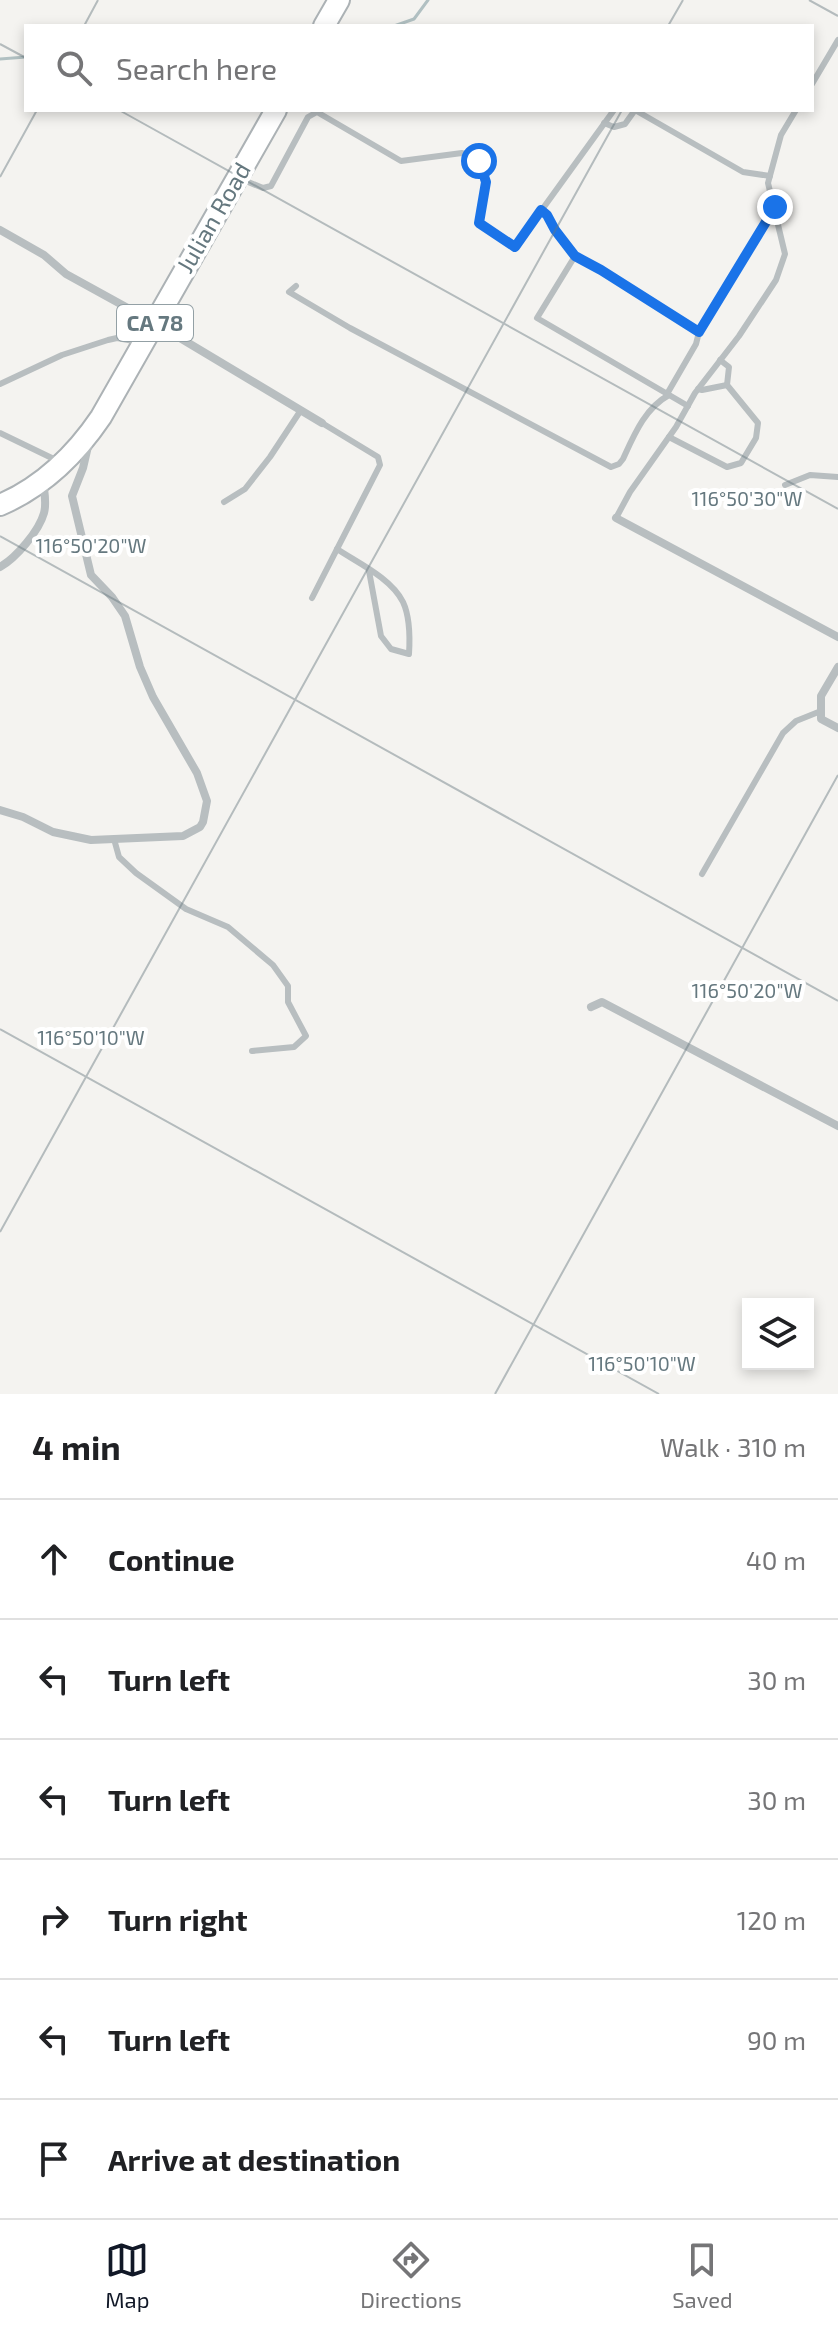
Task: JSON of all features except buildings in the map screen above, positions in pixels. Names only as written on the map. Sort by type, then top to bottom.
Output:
[{"type":"main road","points":[[325,24],[339,0]]},
{"type":"main road","name":"Julian Road","points":[[0,505],[43,480],[90,433],[275,112]]},
{"type":"street","points":[[0,230],[44,255],[66,274],[155,323],[322,423]]},
{"type":"street","points":[[0,810],[53,832],[91,840],[183,836],[203,822],[207,801],[197,773],[153,697],[140,667],[125,616],[91,575],[72,496],[83,468],[90,433]]},
{"type":"street","points":[[0,567],[21,550],[42,518],[45,509],[43,480]]},
{"type":"street","points":[[616,518],[838,637]]},
{"type":"street","points":[[838,667],[821,696],[821,719],[838,728]]},
{"type":"street","points":[[591,1007],[602,1002],[838,1126]]},
{"type":"lane","points":[[814,81],[838,40]]},
{"type":"lane","points":[[238,177],[263,188],[271,186],[308,117],[317,112],[401,161],[462,153],[479,161],[486,182],[479,223],[515,247],[612,112]]},
{"type":"lane","points":[[604,123],[614,127],[625,124],[634,112]]},
{"type":"lane","points":[[638,112],[743,172],[770,176]]},
{"type":"lane","points":[[616,518],[698,389],[776,280],[785,254],[768,183],[781,135],[795,112]]},
{"type":"lane","points":[[296,286],[289,292],[350,328],[611,467],[623,459],[645,417],[668,395],[696,344],[699,332],[775,207]]},
{"type":"lane","points":[[541,210],[575,256],[699,332]]},
{"type":"lane","points":[[575,256],[537,318],[688,406]]},
{"type":"lane","points":[[0,384],[62,355],[108,340],[117,338],[144,343]]},
{"type":"lane","points":[[669,437],[727,467],[741,463],[756,438],[758,423],[727,385],[729,367],[720,360]]},
{"type":"lane","points":[[698,389],[727,385]]},
{"type":"lane","points":[[224,502],[245,489],[301,410]]},
{"type":"lane","points":[[312,598],[380,465],[378,457],[322,423]]},
{"type":"lane","points":[[0,433],[62,464]]},
{"type":"lane","points":[[785,485],[810,475],[838,477]]},
{"type":"lane","points":[[337,549],[387,583],[403,602],[410,633],[409,654],[391,649],[381,636],[369,571]]},
{"type":"lane","points":[[702,874],[783,733],[796,721],[821,711]]},
{"type":"lane","points":[[114,839],[119,857],[136,873],[186,909],[228,927],[245,939],[273,965],[288,986],[288,1002],[306,1036],[294,1047],[252,1051]]},
{"type":"waterway","points":[[400,24],[414,19],[428,0]]},
{"type":"waterway","points":[[0,59],[24,57]]},
{"type":"route","points":[[479,161],[486,182],[479,223],[515,247],[541,210],[575,256],[699,332],[775,207]]}]
